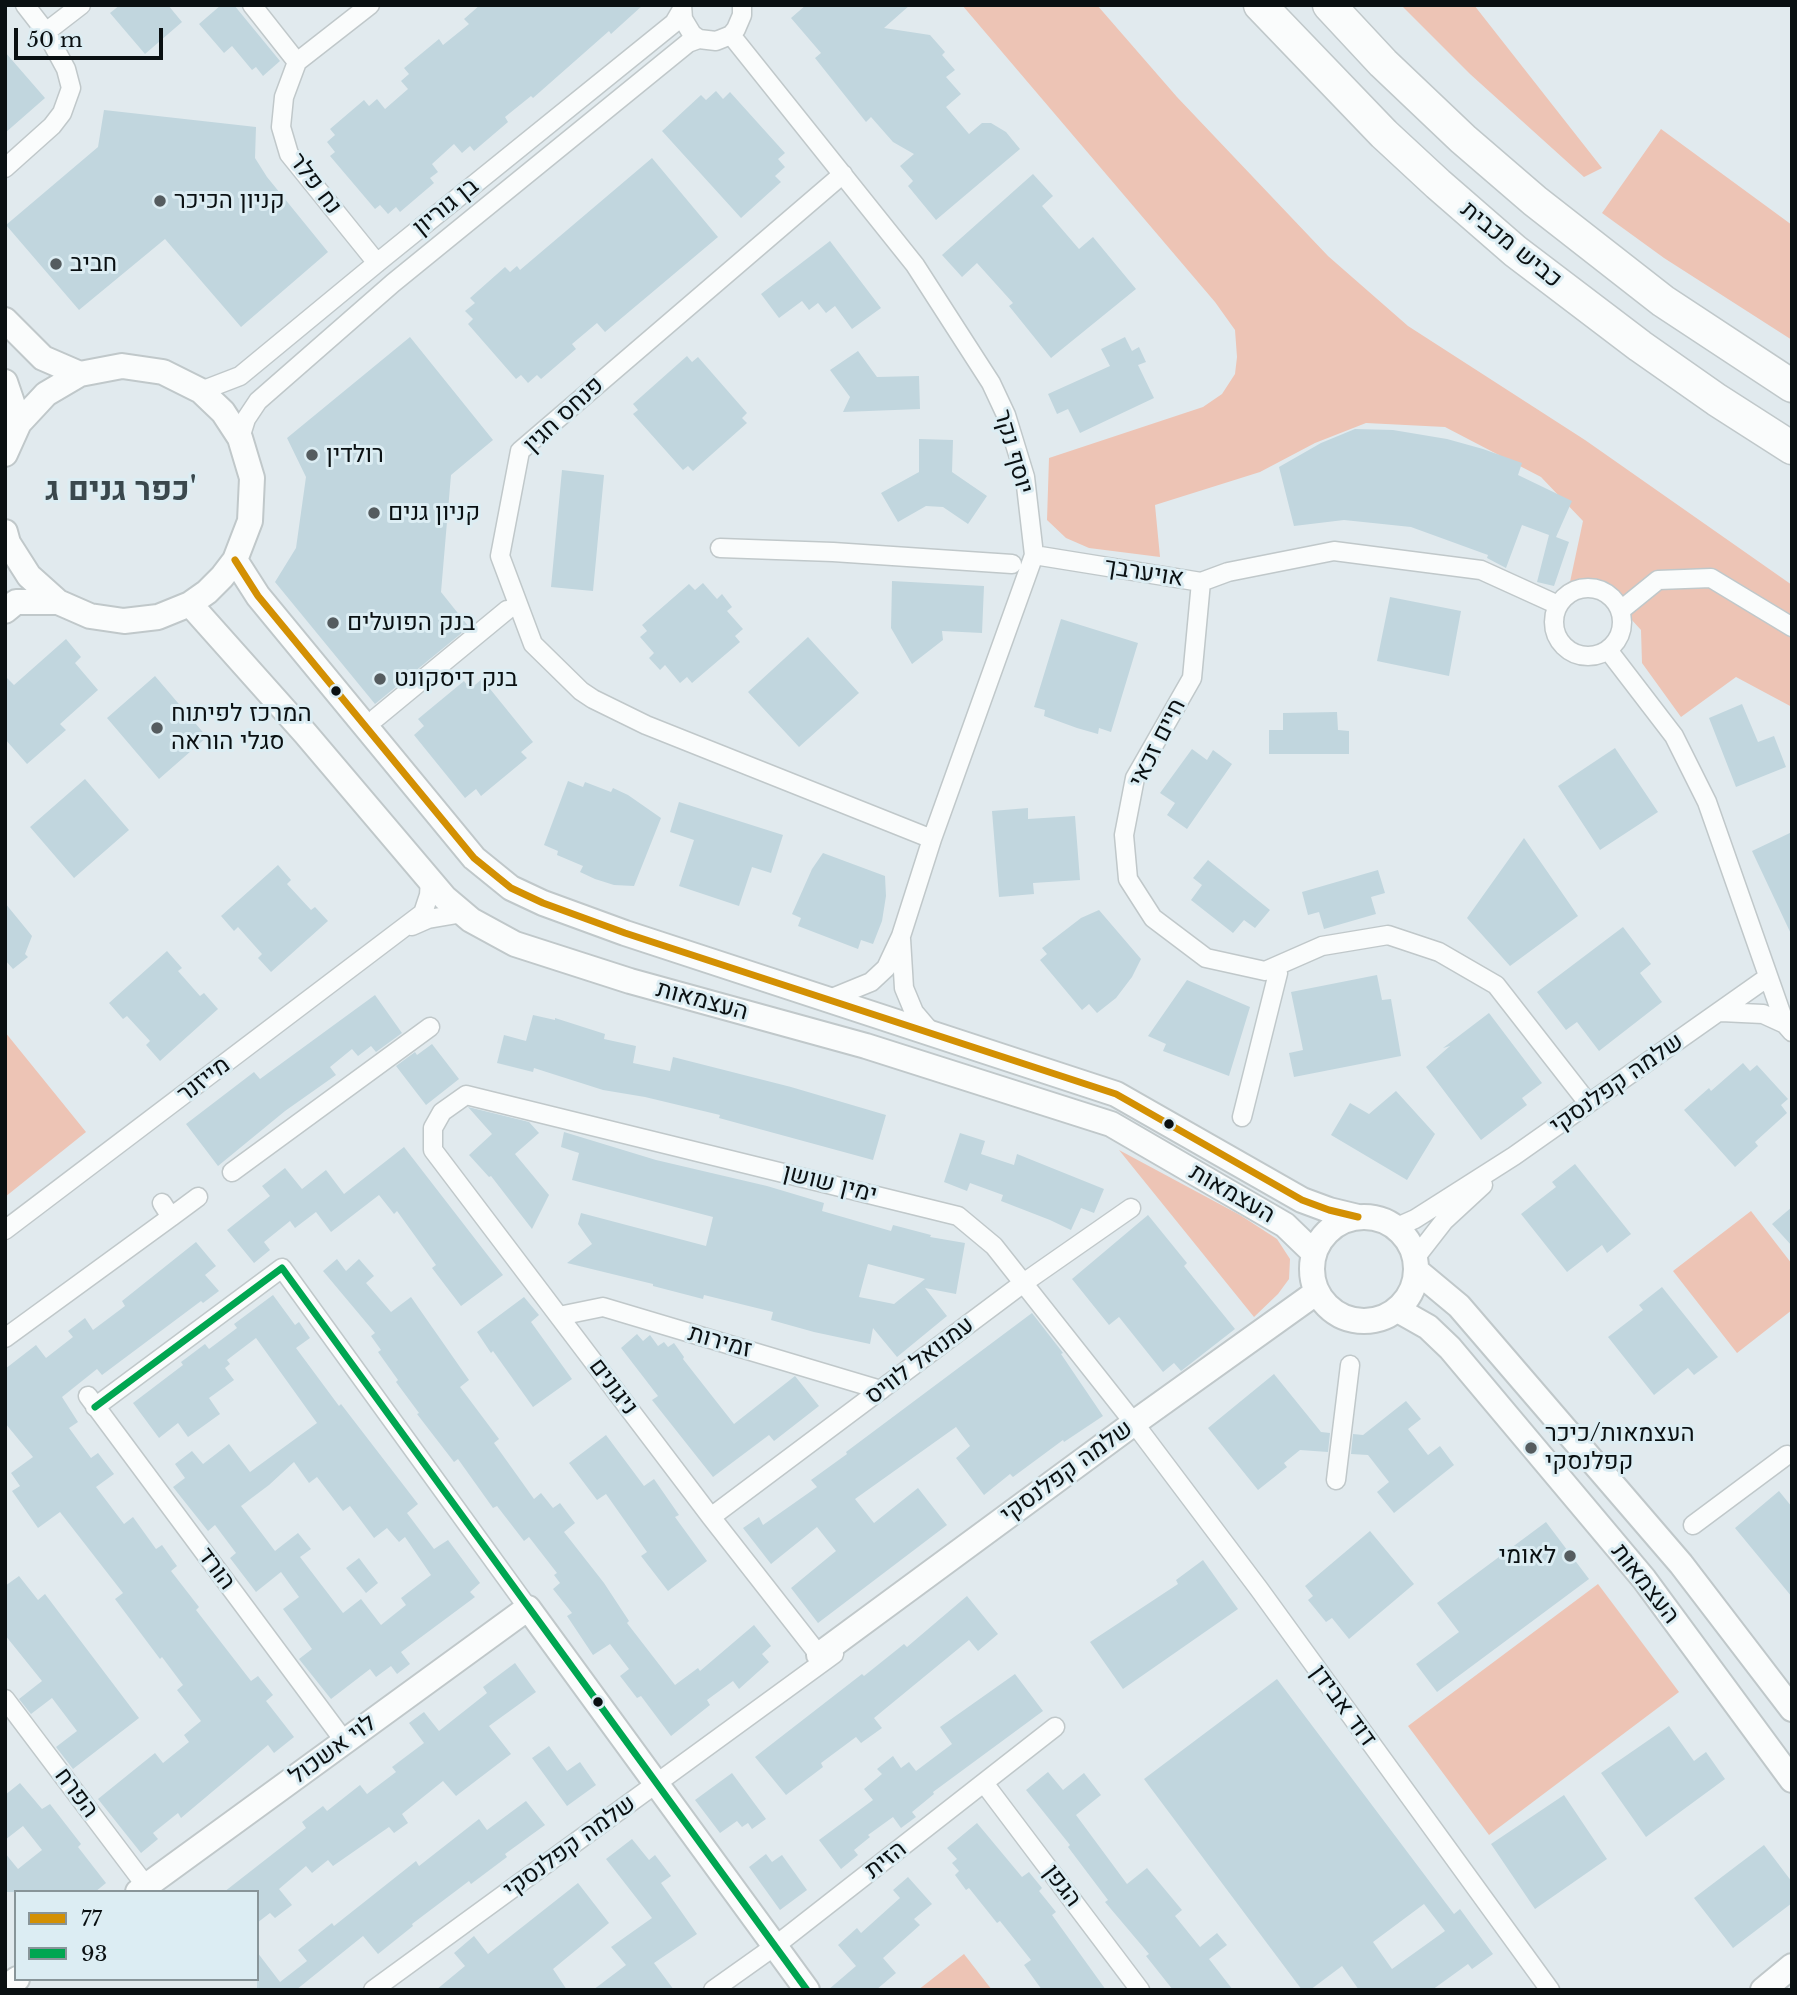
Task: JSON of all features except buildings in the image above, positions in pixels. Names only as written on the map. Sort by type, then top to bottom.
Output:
[{"type":"highway","name":"כביש מכבית","points":[[1260,5],[1384,134],[1515,251],[1662,362],[1792,448]]},
{"type":"highway","name":"כביש מכבית","points":[[1329,5],[1383,63],[1535,201],[1653,293],[1792,386]]},
{"type":"highway","points":[[1732,346],[1792,379]]},
{"type":"main road","points":[[5,320],[43,358],[80,374]]},
{"type":"main road","points":[[5,454],[19,423],[46,394],[80,374],[122,366],[163,372],[201,391],[223,412],[240,438],[252,478],[250,521],[235,560],[222,577],[190,604],[159,617],[124,621],[90,616],[58,602],[29,576],[8,542],[5,532]]},
{"type":"main road","points":[[5,382],[19,423]]},
{"type":"main road","name":"העצמאות","points":[[235,560],[258,596],[474,858],[511,888],[543,904],[625,933],[1116,1094],[1301,1200],[1358,1217]]},
{"type":"main road","points":[[5,611],[16,602],[58,602]]},
{"type":"main road","name":"העצמאות","points":[[190,604],[445,898],[482,926],[528,948],[630,981],[866,1046],[1111,1124],[1285,1225],[1314,1253]]},
{"type":"main road","points":[[1358,1217],[1374,1217],[1397,1227],[1411,1245],[1416,1264],[1411,1292],[1398,1310],[1376,1320],[1351,1320],[1337,1314],[1325,1305],[1312,1279],[1314,1253],[1321,1239],[1343,1220],[1358,1217]]},
{"type":"main road","name":"העצמאות","points":[[1416,1264],[1459,1306],[1672,1554],[1792,1709]]},
{"type":"main road","name":"שלמה קפלנסקי","points":[[819,1655],[1317,1292]]},
{"type":"main road","name":"העצמאות","points":[[1398,1310],[1428,1327],[1450,1348],[1637,1570],[1792,1780]]},
{"type":"main road","points":[[528,1608],[807,1990]]},
{"type":"main road","name":"לוי אשכול","points":[[142,1889],[528,1608]]},
{"type":"main road","points":[[1763,1990],[1790,1970]]},
{"type":"street","points":[[5,168],[52,127],[62,113],[71,88],[66,69],[46,32],[25,5]]},
{"type":"street","points":[[46,32],[81,5]]},
{"type":"street","points":[[252,5],[297,62],[370,5]]},
{"type":"street","points":[[682,8],[686,27],[699,38],[716,41],[731,35],[745,8]]},
{"type":"street","name":"בן גוריון","points":[[201,391],[240,376],[674,23],[682,8]]},
{"type":"street","name":"יוסף נקר","points":[[731,35],[915,265],[991,383],[1006,415],[1025,477],[1034,555],[932,839],[901,936],[886,968],[871,982],[827,1000]]},
{"type":"street","name":"בן גוריון","points":[[240,438],[246,419],[258,401],[362,310],[688,43],[699,38]]},
{"type":"street","name":"נח פלר","points":[[297,62],[284,97],[282,115],[281,127],[289,155],[377,263]]},
{"type":"street","name":"פנחס חגין","points":[[843,174],[520,451],[500,556],[533,644],[581,691],[593,699],[646,725],[932,839]]},
{"type":"street","points":[[720,548],[833,552],[1012,564]]},
{"type":"street","name":"אויערבך","points":[[1034,555],[1201,582],[1228,572],[1334,551],[1480,570],[1558,605]]},
{"type":"street","points":[[1621,610],[1658,580],[1711,578],[1792,627]]},
{"type":"street","name":"חיים זכאי","points":[[1201,582],[1192,678],[1135,778],[1124,835],[1128,879],[1153,918],[1206,958],[1265,971],[1322,946],[1388,935],[1439,952],[1496,985],[1588,1103]]},
{"type":"street","points":[[1586,587],[1607,593],[1621,610],[1621,632],[1616,642],[1598,655],[1576,654],[1566,648],[1558,639],[1554,628],[1558,605],[1565,596],[1586,587]]},
{"type":"street","points":[[376,719],[507,610]]},
{"type":"street","points":[[1608,650],[1674,736],[1707,802],[1788,1028]]},
{"type":"street","name":"מייזנר","points":[[5,1230],[403,930],[423,913],[429,895],[430,880]]},
{"type":"street","name":"מייזנר","points":[[403,930],[428,919],[463,913]]},
{"type":"street","name":"יוסף נקר","points":[[901,936],[904,988],[914,1012],[934,1035]]},
{"type":"street","points":[[1242,1117],[1278,972]]},
{"type":"street","name":"שלמה קפלנסקי","points":[[1397,1227],[1415,1219],[1514,1156],[1768,977]]},
{"type":"street","points":[[1721,1012],[1763,1014],[1788,1028]]},
{"type":"street","points":[[232,1172],[430,1027]]},
{"type":"street","name":"ימין שושן","points":[[442,1112],[466,1095],[958,1216],[994,1246],[1134,1423]]},
{"type":"street","name":"ניגונים","points":[[442,1112],[433,1128],[433,1150],[819,1655]]},
{"type":"street","name":"שלמה קפלנסקי","points":[[1416,1264],[1444,1221],[1514,1156]]},
{"type":"street","points":[[5,1338],[167,1210],[198,1197]]},
{"type":"street","name":"עמנואל לוויס","points":[[711,1517],[1022,1284],[1131,1208]]},
{"type":"street","name":"הורד","points":[[345,1742],[91,1402],[282,1268],[528,1608]]},
{"type":"street","name":"זמירות","points":[[559,1316],[603,1307],[881,1390]]},
{"type":"street","points":[[1336,1480],[1350,1365]]},
{"type":"street","name":"דוד אבידן","points":[[1134,1423],[1259,1589],[1549,1990]]},
{"type":"street","points":[[1693,1525],[1787,1455]]},
{"type":"street","name":"שלמה קפלנסקי","points":[[373,1990],[903,1604]]},
{"type":"street","name":"הפרח","points":[[5,1699],[142,1889]]},
{"type":"street","name":"הזית","points":[[713,1990],[775,1946],[1055,1727]]},
{"type":"street","name":"הגפן","points":[[985,1783],[1140,1990]]},
{"type":"shaded area","points":[[962,5],[1097,5],[1177,97],[1328,256],[1408,326],[1585,440],[1792,585],[1792,707],[1736,677],[1681,717],[1642,663],[1641,630],[1609,595],[1570,582],[1583,521],[1541,477],[1445,427],[1366,423],[1315,443],[1260,472],[1155,505],[1160,557],[1089,548],[1066,538],[1047,520],[1049,458],[1203,407],[1222,394],[1235,374],[1235,330],[1215,302]]},
{"type":"shaded area","points":[[1401,5],[1474,5],[1602,168],[1584,177],[1470,74]]},
{"type":"shaded area","points":[[1661,129],[1792,225],[1792,340],[1664,258],[1602,213]]},
{"type":"shaded area","points":[[5,1032],[86,1132],[5,1197]]},
{"type":"shaded area","points":[[1119,1150],[1240,1215],[1277,1239],[1290,1259],[1289,1279],[1254,1317]]},
{"type":"shaded area","points":[[1751,1211],[1792,1264],[1792,1310],[1737,1353],[1673,1271]]},
{"type":"shaded area","points":[[1598,1584],[1679,1692],[1489,1835],[1408,1726]]},
{"type":"shaded area","points":[[964,1954],[992,1990],[918,1990]]},
{"type":"transit line","name":"77","points":[[235,560],[258,596],[474,858],[511,888],[543,903],[625,933],[1116,1094],[1302,1200],[1358,1217]]},
{"type":"transit line","name":"93","points":[[95,1407],[282,1268],[807,1990]]},
{"type":"place","name":"קניון הכיכר","points":[[160,201]]},
{"type":"place","name":"חביב","points":[[56,264]]},
{"type":"place","name":"רולדין","points":[[312,455]]},
{"type":"place","name":"קניון גנים","points":[[374,513]]},
{"type":"place","name":"בנק הפועלים","points":[[333,623]]},
{"type":"place","name":"בנק דיסקונט","points":[[380,679]]},
{"type":"place","name":"המרכז לפיתוח סגלי הוראה","points":[[157,728]]},
{"type":"place","name":"העצמאות/כיכר קפלנסקי","points":[[1531,1448]]},
{"type":"place","name":"לאומי","points":[[1570,1556]]},
{"type":"district","name":"כפר גנים ג'","points":[[121,491]]}]
